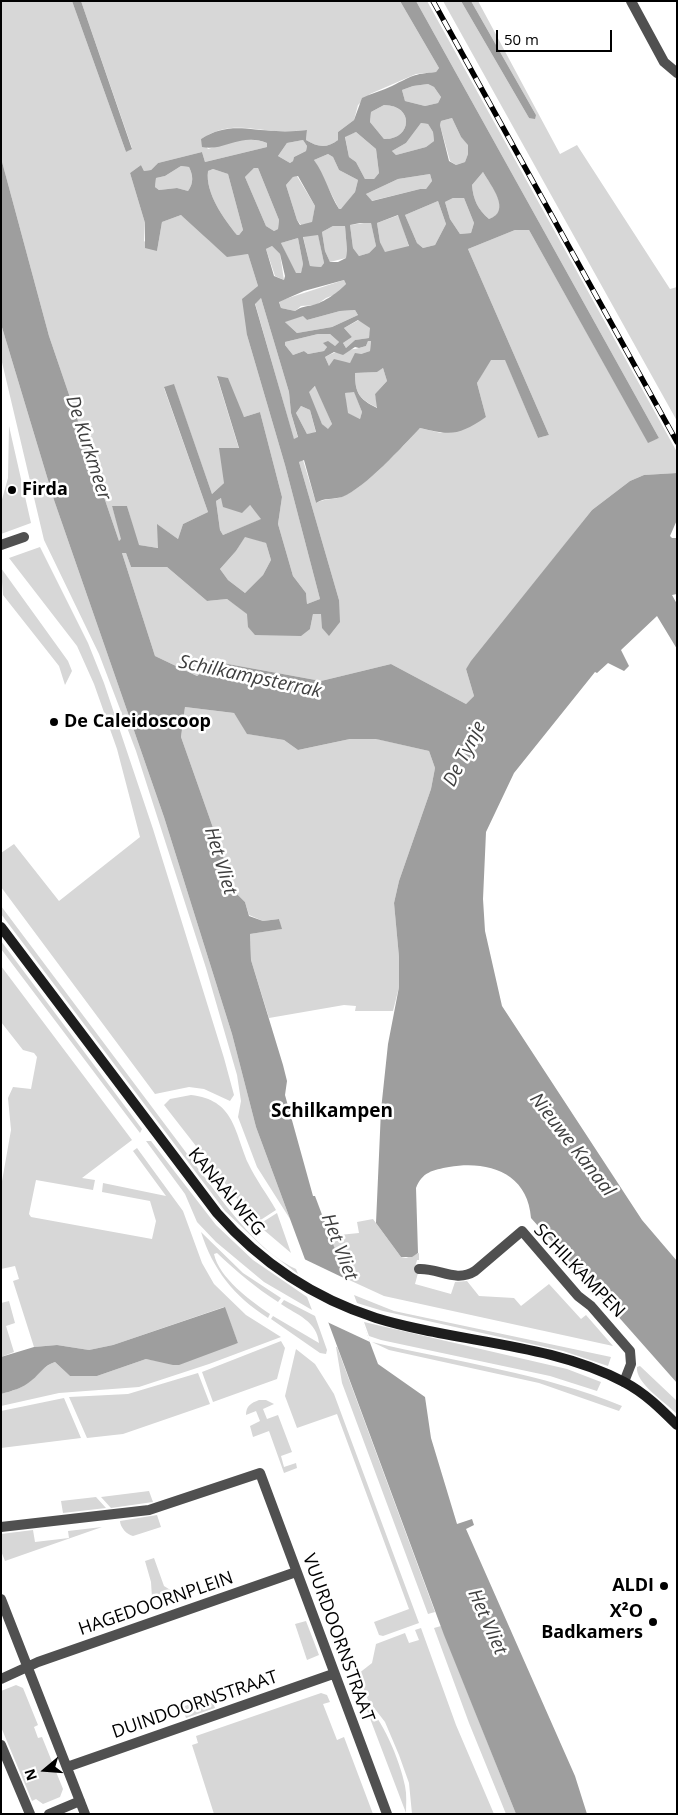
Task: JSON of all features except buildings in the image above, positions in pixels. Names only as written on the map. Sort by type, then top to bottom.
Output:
[{"type":"main road","name":"KANAALWEG","points":[[1,927],[217,1213],[258,1254],[302,1285],[360,1312],[415,1327],[546,1355],[588,1367],[624,1382],[653,1402],[677,1425]]},
{"type":"street","points":[[631,1],[664,62],[677,73]]},
{"type":"street","points":[[1,545],[24,537]]},
{"type":"street","name":"SCHILKAMPEN","points":[[419,1269],[459,1277],[466,1276],[475,1271],[522,1231],[578,1296],[591,1306],[630,1350],[631,1364],[624,1382]]},
{"type":"street","name":"VUURDOORNSTRAAT","points":[[1,1527],[149,1510],[260,1473],[333,1674],[387,1814]]},
{"type":"street","name":"HAGEDOORNPLEIN","points":[[1,1679],[28,1667],[296,1572]]},
{"type":"street","points":[[1,1599],[84,1814]]},
{"type":"street","name":"DUINDOORNSTRAAT","points":[[67,1767],[333,1674]]},
{"type":"street","points":[[1,1745],[30,1814]]},
{"type":"street","points":[[50,1814],[80,1801]]},
{"type":"shaded area","points":[[1,1],[72,1],[126,152],[132,148],[81,1],[400,1],[439,68],[436,72],[416,74],[370,94],[358,105],[354,120],[338,132],[338,140],[330,145],[318,145],[306,140],[307,130],[283,131],[229,128],[201,139],[208,149],[230,142],[245,140],[267,143],[267,147],[205,162],[202,152],[158,163],[151,170],[144,171],[141,165],[130,173],[145,223],[144,241],[157,251],[162,222],[181,215],[217,247],[235,254],[248,254],[258,286],[247,335],[285,465],[320,599],[307,604],[306,593],[293,576],[278,524],[282,497],[260,412],[244,417],[217,377],[239,449],[224,483],[212,494],[174,385],[164,388],[208,512],[183,524],[178,539],[158,525],[159,548],[138,545],[127,506],[112,506],[122,539],[119,541],[49,336],[1,158]]},
{"type":"shaded area","points":[[416,1],[427,1],[677,452],[677,473],[644,475],[630,481],[592,510],[466,669],[474,696],[466,704],[391,664],[321,681],[217,662],[197,676],[155,656],[122,553],[126,553],[131,567],[167,567],[207,601],[227,599],[248,614],[248,627],[310,629],[313,614],[322,614],[322,628],[339,600],[299,462],[303,460],[316,503],[322,500],[341,497],[372,476],[420,428],[441,433],[486,417],[477,383],[490,360],[505,359],[538,438],[549,435],[468,249],[515,230],[529,230],[648,442],[659,438]]},
{"type":"shaded area","points":[[443,1],[461,1],[529,118],[536,115],[471,1],[478,1],[560,154],[577,145],[670,289],[677,287],[677,421]]},
{"type":"shaded area","points":[[428,84],[434,87],[441,97],[438,103],[425,106],[405,101],[402,90]]},
{"type":"shaded area","points":[[384,105],[401,110],[405,116],[404,129],[393,138],[384,139],[370,122],[371,112]]},
{"type":"shaded area","points":[[452,118],[461,137],[468,144],[468,154],[465,162],[456,165],[450,161],[440,125],[441,121]]},
{"type":"shaded area","points":[[421,123],[428,124],[433,132],[434,141],[426,147],[396,155],[392,151],[406,143]]},
{"type":"shaded area","points":[[356,132],[376,149],[379,173],[374,179],[365,179],[356,162],[349,157],[345,136]]},
{"type":"shaded area","points":[[303,140],[307,146],[306,151],[294,157],[290,163],[278,156],[287,143]]},
{"type":"shaded area","points":[[328,154],[333,157],[339,170],[358,180],[355,192],[342,209],[339,209],[314,160]]},
{"type":"shaded area","points":[[181,166],[189,167],[191,173],[192,182],[188,191],[177,188],[159,190],[155,187],[156,178],[165,176]]},
{"type":"shaded area","points":[[254,168],[258,168],[279,220],[278,229],[274,231],[266,226],[245,177]]},
{"type":"shaded area","points":[[213,169],[228,174],[243,230],[239,235],[237,235],[227,221],[212,197],[209,188],[208,171]]},
{"type":"shaded area","points":[[483,172],[495,191],[500,204],[496,215],[489,219],[479,208],[475,200],[472,185]]},
{"type":"shaded area","points":[[430,174],[432,181],[426,189],[371,201],[366,194],[398,179]]},
{"type":"shaded area","points":[[297,176],[315,206],[312,223],[301,225],[297,220],[286,185],[293,177]]},
{"type":"shaded area","points":[[453,198],[464,198],[474,223],[471,233],[460,234],[450,219],[445,202]]},
{"type":"shaded area","points":[[438,201],[446,224],[435,245],[423,248],[417,243],[405,215]]},
{"type":"shaded area","points":[[399,215],[409,247],[385,253],[380,242],[377,223]]},
{"type":"shaded area","points":[[371,222],[376,246],[369,253],[359,256],[353,248],[350,225]]},
{"type":"shaded area","points":[[333,226],[345,226],[347,250],[346,258],[330,262],[325,251],[322,232]]},
{"type":"shaded area","points":[[318,234],[324,263],[321,267],[310,266],[303,236]]},
{"type":"shaded area","points":[[298,238],[303,264],[301,274],[295,273],[281,243]]},
{"type":"shaded area","points":[[272,246],[280,254],[284,280],[275,276],[266,249]]},
{"type":"shaded area","points":[[344,280],[346,284],[339,293],[326,298],[316,305],[301,306],[295,311],[281,308],[279,301]]},
{"type":"shaded area","points":[[261,298],[289,392],[291,413],[298,438],[294,440],[255,303]]},
{"type":"shaded area","points":[[355,310],[358,315],[332,327],[297,333],[284,321],[303,315],[307,320],[340,311]]},
{"type":"shaded area","points":[[359,320],[371,328],[369,338],[355,340],[346,348],[343,343],[352,337],[344,328]]},
{"type":"shaded area","points":[[1,324],[54,500],[164,817],[232,1034],[256,1127],[290,1219],[257,1167],[238,1117],[241,1101],[237,1075],[206,968],[136,751],[99,654],[44,540],[1,358]]},
{"type":"shaded area","points":[[318,334],[330,334],[339,342],[335,346],[324,343],[327,347],[324,351],[308,354],[304,351],[293,355],[285,345],[285,342]]},
{"type":"shaded area","points":[[368,341],[371,341],[370,351],[361,354],[350,363],[342,362],[329,366],[325,357],[366,346]]},
{"type":"shaded area","points":[[383,368],[387,381],[375,394],[378,408],[366,402],[359,395],[355,373],[376,372]]},
{"type":"shaded area","points":[[316,386],[332,424],[328,430],[322,424],[308,392]]},
{"type":"shaded area","points":[[354,391],[362,412],[360,419],[347,413],[345,393]]},
{"type":"shaded area","points":[[301,406],[310,410],[316,433],[307,434],[296,413]]},
{"type":"shaded area","name":"Firda","points":[[9,426],[31,523],[1,534],[1,503],[8,478]]},
{"type":"shaded area","points":[[221,498],[249,504],[262,519],[223,535],[220,530],[216,501]]},
{"type":"shaded area","points":[[245,536],[266,543],[271,560],[263,575],[245,593],[228,580],[220,569],[236,551]]},
{"type":"shaded area","points":[[40,547],[88,643],[104,683],[153,829],[224,1058],[234,1095],[230,1101],[204,1089],[189,1087],[155,1094],[1,887],[1,853],[14,844],[59,901],[140,837],[117,749],[94,684],[77,646],[9,558]]},
{"type":"shaded area","points":[[1,568],[68,661],[72,671],[65,685],[59,666],[3,595]]},
{"type":"shaded area","points":[[185,707],[234,713],[248,734],[284,740],[298,750],[350,739],[377,739],[429,751],[435,768],[431,789],[399,881],[394,903],[399,957],[399,987],[393,1011],[355,1011],[356,1006],[344,1005],[269,1018],[251,960],[250,934],[281,929],[279,919],[263,921],[249,915],[245,902],[236,893],[181,737]]},
{"type":"shaded area","points":[[1,906],[227,1207],[258,1242],[276,1257],[296,1269],[298,1274],[264,1248],[225,1211],[1,914]]},
{"type":"shaded area","points":[[1,941],[142,1129],[140,1133],[1,949]]},
{"type":"shaded area","points":[[1,966],[132,1140],[82,1178],[95,1180],[93,1190],[36,1180],[29,1214],[31,1217],[152,1239],[156,1221],[150,1201],[102,1192],[103,1183],[166,1196],[133,1151],[137,1148],[183,1211],[202,1263],[214,1284],[246,1315],[281,1337],[209,1364],[139,1387],[59,1393],[1,1406],[1,1394],[24,1386],[48,1365],[55,1362],[70,1376],[97,1376],[146,1359],[158,1361],[238,1343],[224,1307],[113,1345],[89,1350],[57,1345],[34,1347],[13,1281],[19,1279],[15,1266],[1,1269],[1,1187],[11,1130],[8,1098],[13,1087],[31,1089],[37,1057],[34,1053],[23,1050],[1,1022]]},
{"type":"shaded area","points":[[191,1095],[216,1103],[230,1118],[254,1175],[276,1210],[256,1223],[164,1105],[170,1099]]},
{"type":"shaded area","points":[[146,1141],[151,1141],[216,1225],[253,1260],[307,1297],[312,1310],[264,1282],[216,1242],[197,1222],[185,1194]]},
{"type":"shaded area","points":[[277,1213],[291,1253],[258,1225]]},
{"type":"shaded area","points":[[373,1219],[401,1257],[406,1258],[419,1253],[419,1260],[417,1260],[414,1271],[418,1273],[415,1284],[451,1294],[455,1282],[467,1281],[479,1296],[514,1298],[521,1306],[549,1284],[581,1319],[586,1315],[613,1346],[384,1296],[347,1279],[329,1236],[359,1233],[357,1222]]},
{"type":"shaded area","points":[[201,1232],[243,1273],[281,1298],[278,1302],[246,1279],[217,1253],[214,1254],[222,1272],[245,1296],[270,1314],[268,1318],[245,1301],[226,1281],[212,1258]]},
{"type":"shaded area","points":[[354,1295],[394,1311],[611,1357],[608,1366],[563,1351],[383,1311],[357,1303]]},
{"type":"shaded area","points":[[284,1300],[315,1316],[327,1350],[326,1354],[320,1353],[271,1319],[273,1316],[319,1343],[317,1335],[310,1324],[300,1315],[281,1304]]},
{"type":"shaded area","points":[[9,1301],[15,1323],[6,1326],[14,1352],[1,1357],[1,1303]]},
{"type":"shaded area","points":[[364,1322],[567,1369],[601,1382],[597,1391],[550,1376],[381,1340],[369,1336]]},
{"type":"shaded area","points":[[281,1341],[285,1348],[277,1379],[213,1402],[202,1372]]},
{"type":"shaded area","points":[[372,1342],[530,1377],[561,1385],[622,1406],[619,1411],[539,1383],[389,1350]]},
{"type":"shaded area","points":[[336,1347],[435,1612],[428,1614],[342,1383]]},
{"type":"shaded area","points":[[296,1349],[315,1364],[334,1394],[419,1623],[383,1636],[379,1635],[374,1622],[409,1609],[337,1414],[297,1428],[285,1396]]},
{"type":"shaded area","points":[[640,1366],[677,1401],[677,1414],[646,1386],[638,1373],[637,1367]]},
{"type":"shaded area","points":[[198,1373],[210,1404],[123,1434],[87,1438],[69,1397],[128,1394]]},
{"type":"shaded area","points":[[64,1398],[81,1438],[1,1448],[1,1411]]},
{"type":"shaded area","points":[[259,1400],[266,1400],[274,1404],[263,1409],[267,1419],[278,1415],[292,1452],[281,1456],[284,1467],[296,1463],[297,1468],[284,1473],[269,1431],[253,1437],[250,1426],[260,1421],[256,1411],[246,1415],[246,1412],[250,1405]]},
{"type":"shaded area","points":[[149,1491],[153,1502],[111,1508],[101,1497]]},
{"type":"shaded area","points":[[96,1497],[106,1508],[63,1513],[61,1501]]},
{"type":"shaded area","points":[[157,1515],[161,1527],[133,1536],[126,1532],[120,1523],[120,1521]]},
{"type":"shaded area","points":[[102,1527],[5,1561],[1,1551],[1,1534],[33,1530],[35,1542],[69,1538],[68,1531]]},
{"type":"shaded area","points":[[154,1558],[164,1586],[172,1591],[152,1598],[151,1582],[145,1561]]},
{"type":"shaded area","points":[[306,1621],[319,1655],[307,1660],[295,1624]]},
{"type":"shaded area","points":[[441,1626],[516,1814],[506,1814],[469,1723],[434,1628]]},
{"type":"shaded area","points":[[421,1628],[456,1725],[494,1814],[412,1814],[409,1783],[399,1755],[385,1722],[368,1700],[358,1674],[372,1663],[376,1644],[405,1633],[409,1643],[419,1640],[415,1630]]},
{"type":"shaded area","points":[[16,1685],[23,1688],[38,1725],[34,1727],[38,1738],[42,1737],[63,1789],[60,1797],[43,1804],[36,1799],[32,1801],[1,1727],[1,1691]]},
{"type":"shaded area","points":[[321,1693],[327,1695],[330,1702],[323,1704],[337,1740],[344,1737],[373,1814],[214,1814],[192,1745],[198,1743],[196,1736]]},
{"type":"shaded area","points":[[211,1697],[215,1708],[186,1718],[182,1707]]},
{"type":"shaded area","points":[[363,1700],[377,1717],[395,1752],[405,1786],[406,1813]]},
{"type":"water","points":[[72,1],[81,1],[132,149],[126,152]]},
{"type":"water","points":[[400,1],[416,1],[659,438],[648,443],[529,230],[515,230],[468,249],[549,435],[538,438],[505,360],[491,360],[477,383],[486,417],[469,427],[455,432],[448,433],[420,428],[362,485],[342,497],[322,500],[316,503],[304,460],[299,462],[339,600],[340,622],[329,636],[322,628],[321,614],[313,614],[310,629],[301,636],[255,635],[248,627],[247,614],[227,599],[207,601],[167,567],[131,567],[126,553],[122,553],[155,656],[197,676],[217,662],[321,681],[391,664],[466,704],[474,696],[466,669],[471,661],[592,510],[630,481],[644,475],[677,473],[677,520],[670,536],[677,538],[677,594],[672,595],[677,604],[677,649],[657,616],[621,650],[629,666],[624,671],[608,663],[597,673],[595,672],[514,773],[486,832],[483,899],[485,931],[502,1006],[642,1220],[677,1261],[677,1383],[531,1218],[528,1203],[522,1190],[514,1180],[503,1173],[491,1168],[464,1165],[438,1169],[421,1178],[416,1188],[418,1253],[412,1257],[401,1257],[376,1223],[381,1110],[388,1044],[399,987],[399,957],[394,903],[399,881],[431,789],[435,768],[429,751],[376,739],[350,739],[298,750],[284,740],[247,734],[234,713],[185,707],[181,737],[236,893],[245,902],[249,916],[263,921],[279,919],[282,929],[250,934],[251,960],[283,1065],[287,1081],[285,1095],[313,1196],[315,1196],[378,1364],[425,1397],[431,1438],[457,1524],[472,1519],[474,1525],[466,1529],[575,1776],[587,1814],[516,1814],[444,1635],[256,1127],[232,1034],[164,817],[54,500],[1,324],[1,158],[49,336],[119,541],[121,539],[112,506],[127,506],[139,545],[158,548],[157,524],[178,539],[183,524],[208,512],[164,387],[174,384],[212,494],[224,483],[219,448],[239,448],[217,376],[228,378],[244,417],[260,412],[282,497],[278,524],[293,576],[306,593],[307,604],[320,599],[285,465],[247,335],[242,299],[258,286],[248,254],[227,257],[181,215],[162,222],[157,251],[145,248],[145,223],[130,173],[141,165],[144,171],[151,170],[158,163],[202,152],[205,162],[267,147],[267,143],[249,140],[217,147],[202,147],[201,139],[220,130],[237,128],[284,131],[307,130],[306,140],[318,145],[330,145],[338,140],[338,132],[354,120],[362,98],[413,76],[436,72],[439,68]],"holes":[[[428,84],[434,87],[441,97],[438,103],[425,106],[405,101],[402,90]],[[384,105],[401,110],[405,116],[404,129],[393,138],[384,139],[370,122],[371,112]],[[452,118],[461,137],[468,145],[468,154],[465,162],[456,165],[449,161],[440,125],[441,121]],[[421,123],[428,124],[433,132],[434,141],[426,147],[396,155],[392,151],[406,143]],[[356,132],[376,149],[379,173],[374,179],[365,179],[356,162],[349,157],[345,137]],[[303,140],[307,146],[306,151],[294,157],[290,163],[278,156],[287,143]],[[328,154],[333,157],[339,170],[358,180],[355,192],[341,209],[339,209],[314,160]],[[181,166],[189,167],[192,179],[188,191],[177,188],[159,190],[155,187],[156,178],[165,176]],[[254,168],[258,168],[279,220],[278,229],[274,231],[266,226],[245,177]],[[213,169],[228,174],[243,230],[239,235],[237,235],[227,221],[212,197],[209,188],[208,171]],[[483,172],[498,198],[499,210],[496,215],[489,219],[479,208],[472,185]],[[430,174],[432,181],[426,189],[372,201],[366,194],[398,179]],[[298,176],[315,206],[312,222],[300,225],[286,185],[293,177]],[[453,198],[464,198],[474,223],[471,233],[460,234],[450,219],[445,202]],[[438,201],[446,224],[435,245],[423,248],[417,243],[405,215]],[[398,215],[409,246],[385,252],[380,242],[377,223]],[[371,223],[376,246],[369,253],[359,256],[353,248],[350,225]],[[333,226],[345,226],[346,258],[338,262],[330,262],[325,251],[322,232]],[[318,235],[324,263],[321,267],[310,266],[303,237]],[[298,238],[303,264],[301,273],[296,273],[281,243]],[[272,246],[280,254],[285,276],[284,280],[274,276],[266,249]],[[344,280],[346,284],[322,302],[302,307],[295,311],[281,308],[279,302],[304,291]],[[261,298],[289,392],[291,413],[298,437],[294,439],[255,304]],[[355,310],[358,315],[332,327],[297,333],[285,322],[303,316],[307,320],[340,311]],[[358,320],[370,328],[369,338],[355,340],[346,348],[343,343],[352,337],[344,328]],[[318,334],[330,334],[339,342],[335,346],[328,341],[323,343],[327,347],[324,351],[308,354],[304,351],[293,355],[285,345],[285,342]],[[368,341],[371,341],[370,351],[361,354],[355,353],[350,363],[334,359],[329,366],[325,357],[334,352],[343,355],[355,347],[366,346]],[[383,368],[387,381],[375,394],[377,408],[366,402],[357,390],[355,373],[377,372]],[[315,386],[332,424],[328,429],[322,424],[309,392]],[[354,392],[362,412],[360,419],[348,413],[345,393]],[[301,406],[310,410],[316,432],[307,434],[296,413]],[[221,498],[223,507],[242,513],[250,505],[261,519],[223,535],[220,530],[216,501]],[[245,537],[266,543],[271,560],[263,575],[245,593],[228,580],[220,569],[236,551]]]},
{"type":"water","points":[[461,1],[471,1],[536,115],[535,119],[529,118]]},
{"type":"water","points":[[225,1307],[238,1343],[179,1365],[146,1359],[97,1376],[70,1376],[55,1362],[45,1367],[25,1385],[1,1394],[1,1357],[34,1347],[57,1345],[89,1350],[113,1345]]},
{"type":"pier","points":[[302,1258],[348,1280],[370,1342],[325,1321]]},
{"type":"railway","points":[[433,1],[677,442]]},
{"type":"place","name":"Firda","points":[[12,490]]},
{"type":"place","name":"De Caleidoscoop","points":[[54,722]]},
{"type":"place","name":"ALDI","points":[[664,1586]]},
{"type":"place","name":"X²O Badkamers","points":[[653,1622]]},
{"type":"district","name":"Schilkampen","points":[[332,1112]]},
{"type":"water label","name":"De Kurkmeer","points":[[88,448]]},
{"type":"water label","name":"Schilkampsterrak","points":[[250,677]]},
{"type":"water label","name":"De Tynje","points":[[465,754]]},
{"type":"water label","name":"Het Vliet","points":[[220,861]]},
{"type":"water label","name":"Nieuwe Kanaal","points":[[572,1145]]},
{"type":"water label","name":"Het Vliet","points":[[339,1247]]},
{"type":"water label","name":"Het Vliet","points":[[487,1622]]}]
